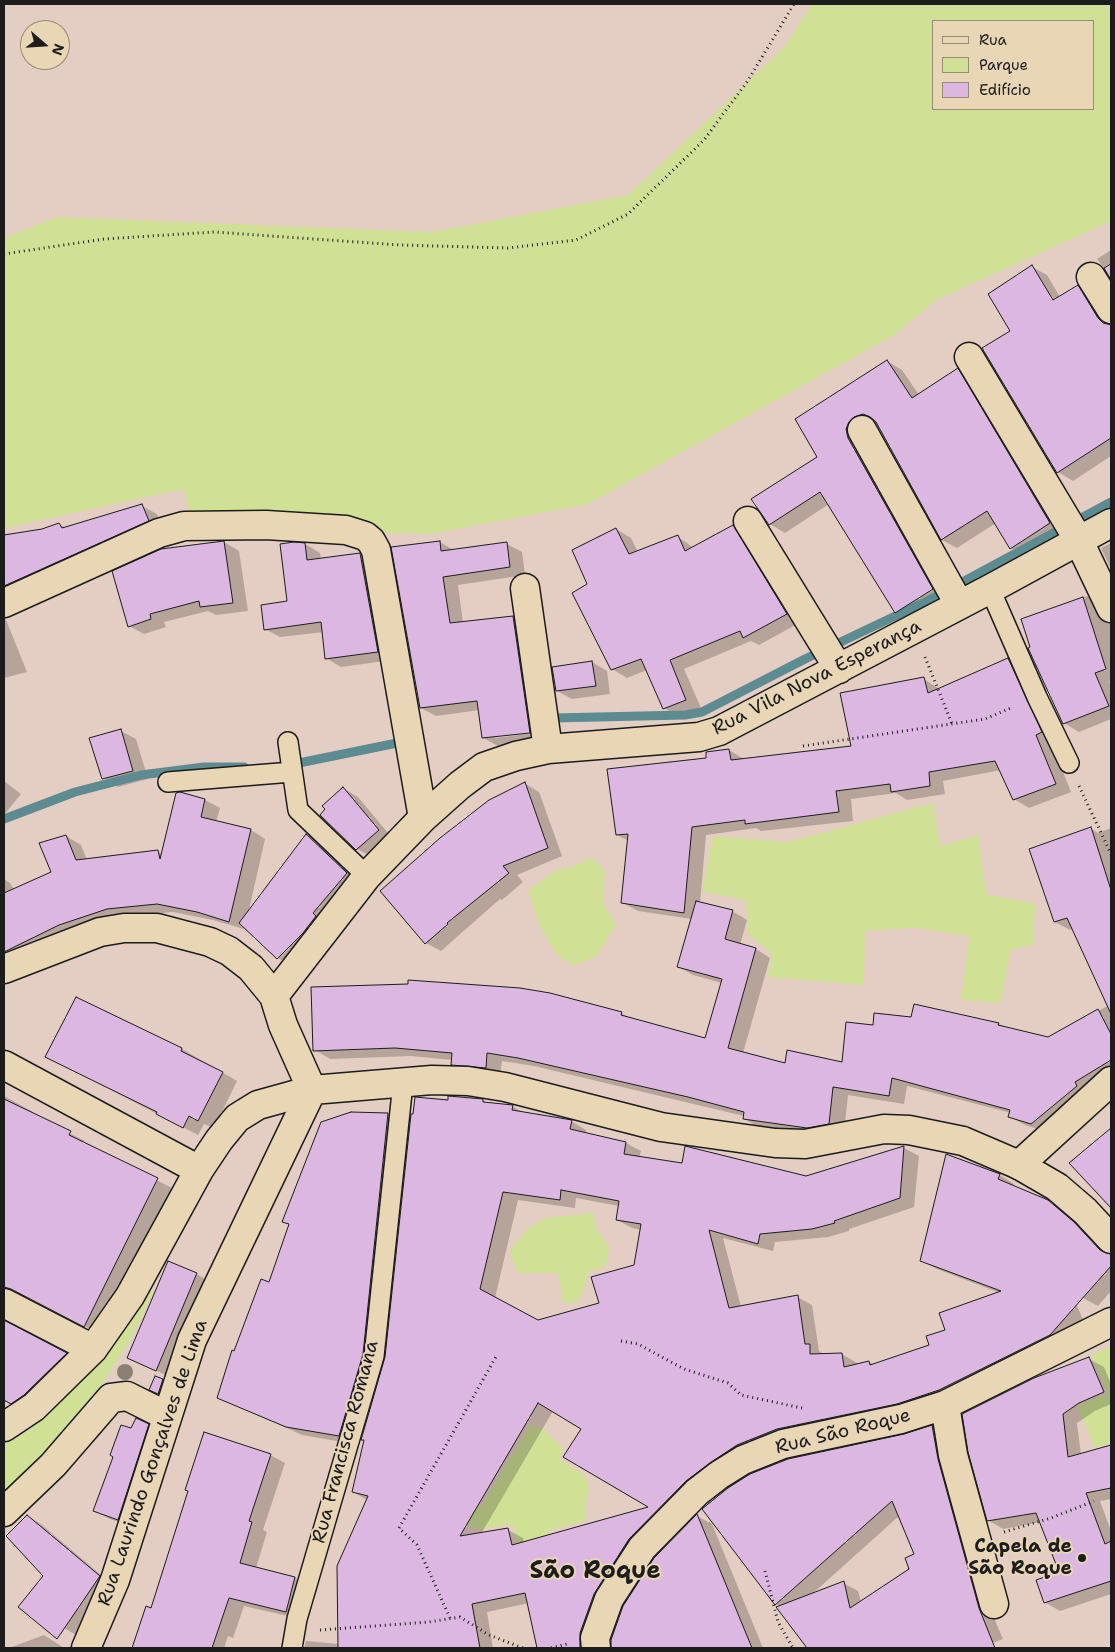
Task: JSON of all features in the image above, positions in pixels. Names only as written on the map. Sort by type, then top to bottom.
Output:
[{"type":"street","points":[[1091,277],[1111,308]]},
{"type":"street","points":[[969,357],[1078,539],[1111,608]]},
{"type":"street","points":[[862,430],[959,604]]},
{"type":"street","points":[[748,521],[839,669]]},
{"type":"street","name":"Rua Vila Nova Esperança","points":[[274,996],[366,876],[423,818],[460,785],[484,767],[516,756],[548,749],[699,737],[739,722],[990,589],[1111,522]]},
{"type":"street","points":[[4,603],[159,533],[184,526],[266,525],[346,530],[365,536],[371,541],[376,550],[423,818]]},
{"type":"street","points":[[525,588],[548,749]]},
{"type":"street","points":[[4,969],[100,932],[124,928],[158,928],[190,935],[229,951],[251,968],[274,996],[283,1025],[312,1090]]},
{"type":"street","points":[[4,1065],[199,1170]]},
{"type":"street","points":[[4,1427],[34,1407],[93,1349],[130,1296],[199,1170],[219,1140],[246,1111],[312,1090],[432,1080],[468,1081],[505,1087],[661,1127],[775,1143],[804,1144],[884,1129],[910,1130],[963,1141],[1019,1165],[1057,1188],[1085,1212],[1111,1240]]},
{"type":"street","points":[[1019,1165],[1111,1081]]},
{"type":"street","name":"Rua Laurindo Gonçalves de Lima","points":[[86,1648],[115,1580],[192,1340],[312,1090]]},
{"type":"street","points":[[4,1303],[93,1349]]},
{"type":"street","name":"Rua São Roque","points":[[596,1648],[595,1638],[609,1599],[642,1548],[697,1492],[719,1475],[743,1460],[783,1444],[901,1419],[945,1405],[1111,1322]]},
{"type":"street","points":[[4,1512],[53,1465],[111,1398],[127,1396],[167,1416]]},
{"type":"street","points":[[945,1405],[953,1454],[994,1604]]},
{"type":"lane","points":[[990,589],[1068,763]]},
{"type":"lane","points":[[288,742],[298,810],[366,876]]},
{"type":"lane","points":[[168,782],[292,772]]},
{"type":"lane","name":"Rua Francisca Romana","points":[[294,1640],[297,1619],[374,1356],[395,1179],[403,1083]]},
{"type":"path","points":[[4,254],[104,239],[214,232],[400,245],[508,248],[576,240],[628,214],[704,140],[747,82],[794,4]]},
{"type":"path","points":[[913,629],[952,724]]},
{"type":"path","points":[[804,746],[985,719],[1037,697]]},
{"type":"path","points":[[1068,763],[1111,854]]},
{"type":"path","points":[[621,1341],[638,1344],[684,1369],[728,1383],[741,1395],[762,1401],[817,1410],[823,1435]]},
{"type":"path","points":[[450,1618],[417,1545],[399,1528],[497,1355]]},
{"type":"path","points":[[977,1540],[1051,1518],[1094,1501]]},
{"type":"path","points":[[765,1571],[778,1622],[793,1648]]},
{"type":"path","points":[[294,1640],[460,1617],[488,1635],[523,1648]]},
{"type":"green space","points":[[812,4],[1111,4],[1111,221],[936,300],[894,335],[588,504],[431,534],[194,528],[183,489],[4,528],[4,238],[57,217],[432,232],[628,195],[784,47]]},
{"type":"green space","points":[[933,803],[940,846],[978,835],[986,894],[1035,904],[1033,945],[1011,949],[1000,1003],[961,1000],[969,936],[915,928],[865,931],[864,985],[767,977],[772,954],[748,934],[746,900],[702,892],[713,836],[788,842]]},
{"type":"green space","points":[[592,857],[605,872],[603,903],[616,925],[596,956],[573,966],[555,953],[539,924],[528,890],[557,870],[572,867]]},
{"type":"green space","points":[[593,1213],[596,1228],[609,1247],[606,1266],[588,1272],[585,1286],[577,1303],[563,1303],[558,1273],[518,1273],[509,1252],[525,1231],[545,1218]]},
{"type":"green space","points":[[148,1288],[154,1291],[133,1335],[98,1392],[45,1456],[4,1498],[4,1434]]},
{"type":"green space","points":[[1111,1346],[1111,1443],[1095,1448],[1077,1406],[1107,1393],[1091,1355]]},
{"type":"green space","points":[[530,1425],[543,1429],[563,1449],[559,1459],[584,1475],[589,1487],[586,1501],[586,1521],[550,1530],[555,1552],[522,1558],[512,1524],[476,1530],[460,1520],[471,1502],[481,1507]]},
{"type":"building","points":[[1111,264],[1111,280],[1104,268]]},
{"type":"building","points":[[1032,265],[1053,300],[1078,285],[1098,318],[1103,323],[1111,325],[1111,438],[1057,473],[982,348],[1010,331],[988,294]]},
{"type":"building","points":[[887,360],[912,398],[958,368],[1050,523],[1010,549],[987,511],[941,540],[876,422],[863,414],[854,417],[846,429],[848,438],[933,589],[895,613],[820,492],[769,525],[751,499],[817,457],[795,419]]},
{"type":"building","points":[[142,504],[149,521],[4,586],[4,535],[42,529],[59,523],[62,528]]},
{"type":"building","points":[[733,525],[787,614],[743,638],[740,631],[670,660],[686,700],[663,709],[641,659],[611,670],[572,593],[587,584],[572,550],[616,528],[629,554],[678,535],[685,551]]},
{"type":"building","points":[[224,541],[233,603],[200,607],[199,601],[150,614],[151,619],[128,627],[112,571],[161,549]]},
{"type":"building","points":[[440,541],[441,551],[507,542],[510,567],[443,577],[450,623],[513,616],[530,733],[482,738],[477,701],[420,708],[391,547]]},
{"type":"building","points":[[305,543],[307,560],[360,553],[378,652],[325,659],[321,622],[264,630],[261,605],[287,601],[280,544]]},
{"type":"building","points":[[1083,597],[1106,669],[1095,673],[1109,706],[1063,724],[1028,648],[1030,647],[1021,619]]},
{"type":"building","points":[[1008,658],[1042,732],[1036,735],[1056,784],[1013,800],[995,761],[929,772],[930,786],[891,792],[890,784],[836,791],[839,812],[745,824],[745,820],[692,827],[684,913],[621,903],[628,834],[616,835],[607,769],[706,758],[706,752],[729,749],[731,760],[851,746],[840,693],[924,677],[928,693]]},
{"type":"building","points":[[592,661],[596,686],[556,691],[552,667]]},
{"type":"building","points":[[121,729],[133,771],[102,779],[89,738]]},
{"type":"building","points":[[525,782],[548,848],[503,866],[509,873],[447,923],[425,944],[380,891],[440,838],[489,800]]},
{"type":"building","points":[[343,787],[379,830],[356,850],[320,815],[325,809],[322,806]]},
{"type":"building","points":[[180,792],[205,799],[201,817],[251,829],[229,922],[197,912],[157,904],[107,909],[59,925],[4,952],[4,893],[51,872],[39,843],[66,835],[76,860],[158,850],[160,859],[176,793]]},
{"type":"building","points":[[1091,827],[1111,890],[1111,1014],[1067,918],[1054,922],[1029,849]]},
{"type":"building","points":[[306,834],[347,873],[313,913],[316,916],[303,933],[277,959],[239,923]]},
{"type":"building","points":[[696,901],[733,910],[725,939],[756,948],[728,1048],[785,1063],[787,1050],[842,1062],[846,1022],[873,1025],[874,1013],[911,1017],[914,1004],[999,1023],[998,1025],[1048,1037],[1098,1009],[1111,1034],[1111,1060],[1075,1082],[1077,1086],[1031,1124],[1008,1117],[1010,1110],[892,1078],[889,1096],[833,1087],[829,1124],[807,1128],[743,1119],[744,1112],[688,1097],[518,1058],[487,1053],[486,1068],[451,1065],[452,1053],[395,1048],[313,1051],[311,987],[408,984],[408,980],[520,988],[550,993],[622,1012],[621,1015],[705,1038],[722,979],[677,967]]},
{"type":"building","points":[[76,997],[182,1048],[181,1051],[223,1072],[198,1121],[189,1116],[183,1128],[156,1114],[157,1112],[45,1057]]},
{"type":"building","points":[[448,1096],[483,1099],[483,1102],[513,1105],[512,1110],[572,1120],[570,1129],[626,1142],[624,1154],[682,1163],[685,1146],[806,1176],[904,1146],[900,1198],[834,1221],[835,1223],[812,1229],[760,1234],[758,1244],[709,1230],[729,1308],[798,1295],[805,1344],[810,1344],[810,1354],[842,1353],[844,1367],[869,1361],[870,1365],[929,1345],[926,1336],[945,1330],[939,1313],[1001,1291],[920,1261],[946,1154],[1000,1174],[998,1179],[1048,1200],[1074,1222],[1100,1250],[1111,1254],[1111,1266],[1050,1335],[939,1390],[897,1404],[777,1429],[737,1445],[710,1463],[686,1481],[629,1539],[594,1594],[580,1633],[580,1648],[537,1648],[525,1593],[472,1604],[480,1648],[338,1648],[337,1566],[368,1496],[352,1492],[364,1440],[361,1440],[385,1357],[411,1114],[413,1114],[415,1097],[448,1100]],"holes":[[[561,1190],[619,1201],[616,1220],[641,1224],[634,1265],[591,1277],[599,1303],[538,1320],[480,1289],[503,1192],[560,1200]],[[538,1403],[581,1429],[563,1457],[648,1507],[512,1545],[508,1528],[460,1536]]]},
{"type":"building","points":[[4,1099],[71,1131],[69,1135],[158,1178],[84,1327],[4,1287]]},
{"type":"building","points":[[351,1112],[388,1113],[363,1354],[339,1436],[286,1427],[217,1398],[232,1350],[234,1351],[261,1279],[269,1282],[289,1224],[282,1222],[321,1122]]},
{"type":"building","points":[[1111,1128],[1111,1208],[1069,1163]]},
{"type":"building","points":[[168,1261],[197,1273],[156,1371],[127,1358]]},
{"type":"building","points":[[4,1320],[67,1353],[24,1395],[11,1404],[4,1400]]},
{"type":"building","points":[[1089,1357],[1104,1392],[1079,1403],[1063,1414],[1068,1457],[1111,1445],[1111,1488],[1086,1493],[1105,1544],[1111,1541],[1111,1581],[1044,1603],[1036,1580],[1059,1572],[1036,1513],[987,1521],[968,1452],[962,1414],[1034,1378]]},
{"type":"building","points":[[155,1376],[163,1379],[158,1394],[149,1390]]},
{"type":"building","points":[[136,1418],[149,1424],[118,1520],[93,1511],[113,1457],[110,1455],[121,1425],[131,1428]]},
{"type":"building","points":[[932,1425],[938,1459],[979,1608],[995,1648],[807,1648],[776,1607],[844,1581],[850,1608],[909,1569],[905,1558],[914,1554],[892,1501],[775,1605],[702,1509],[728,1488],[750,1474],[788,1459],[904,1434]]},
{"type":"building","points":[[204,1432],[271,1454],[249,1521],[252,1522],[240,1563],[295,1577],[286,1612],[229,1598],[212,1648],[132,1648],[146,1606],[151,1608],[188,1491],[185,1490]]},
{"type":"building","points":[[697,1514],[752,1648],[611,1648],[611,1640],[623,1606],[654,1558]]},
{"type":"building","points":[[27,1515],[100,1576],[57,1639],[18,1607],[43,1576],[6,1536]]},
{"type":"waterway","points":[[554,718],[685,715],[702,712],[805,659],[931,599],[1111,502]]},
{"type":"waterway","points":[[289,765],[402,742]]},
{"type":"waterway","points":[[4,819],[75,792],[141,775],[204,767],[244,767]]},
{"type":"place","name":"Capela de São Roque","points":[[1082,1558]]},
{"type":"district","name":"São Roque","points":[[595,1572]]}]
